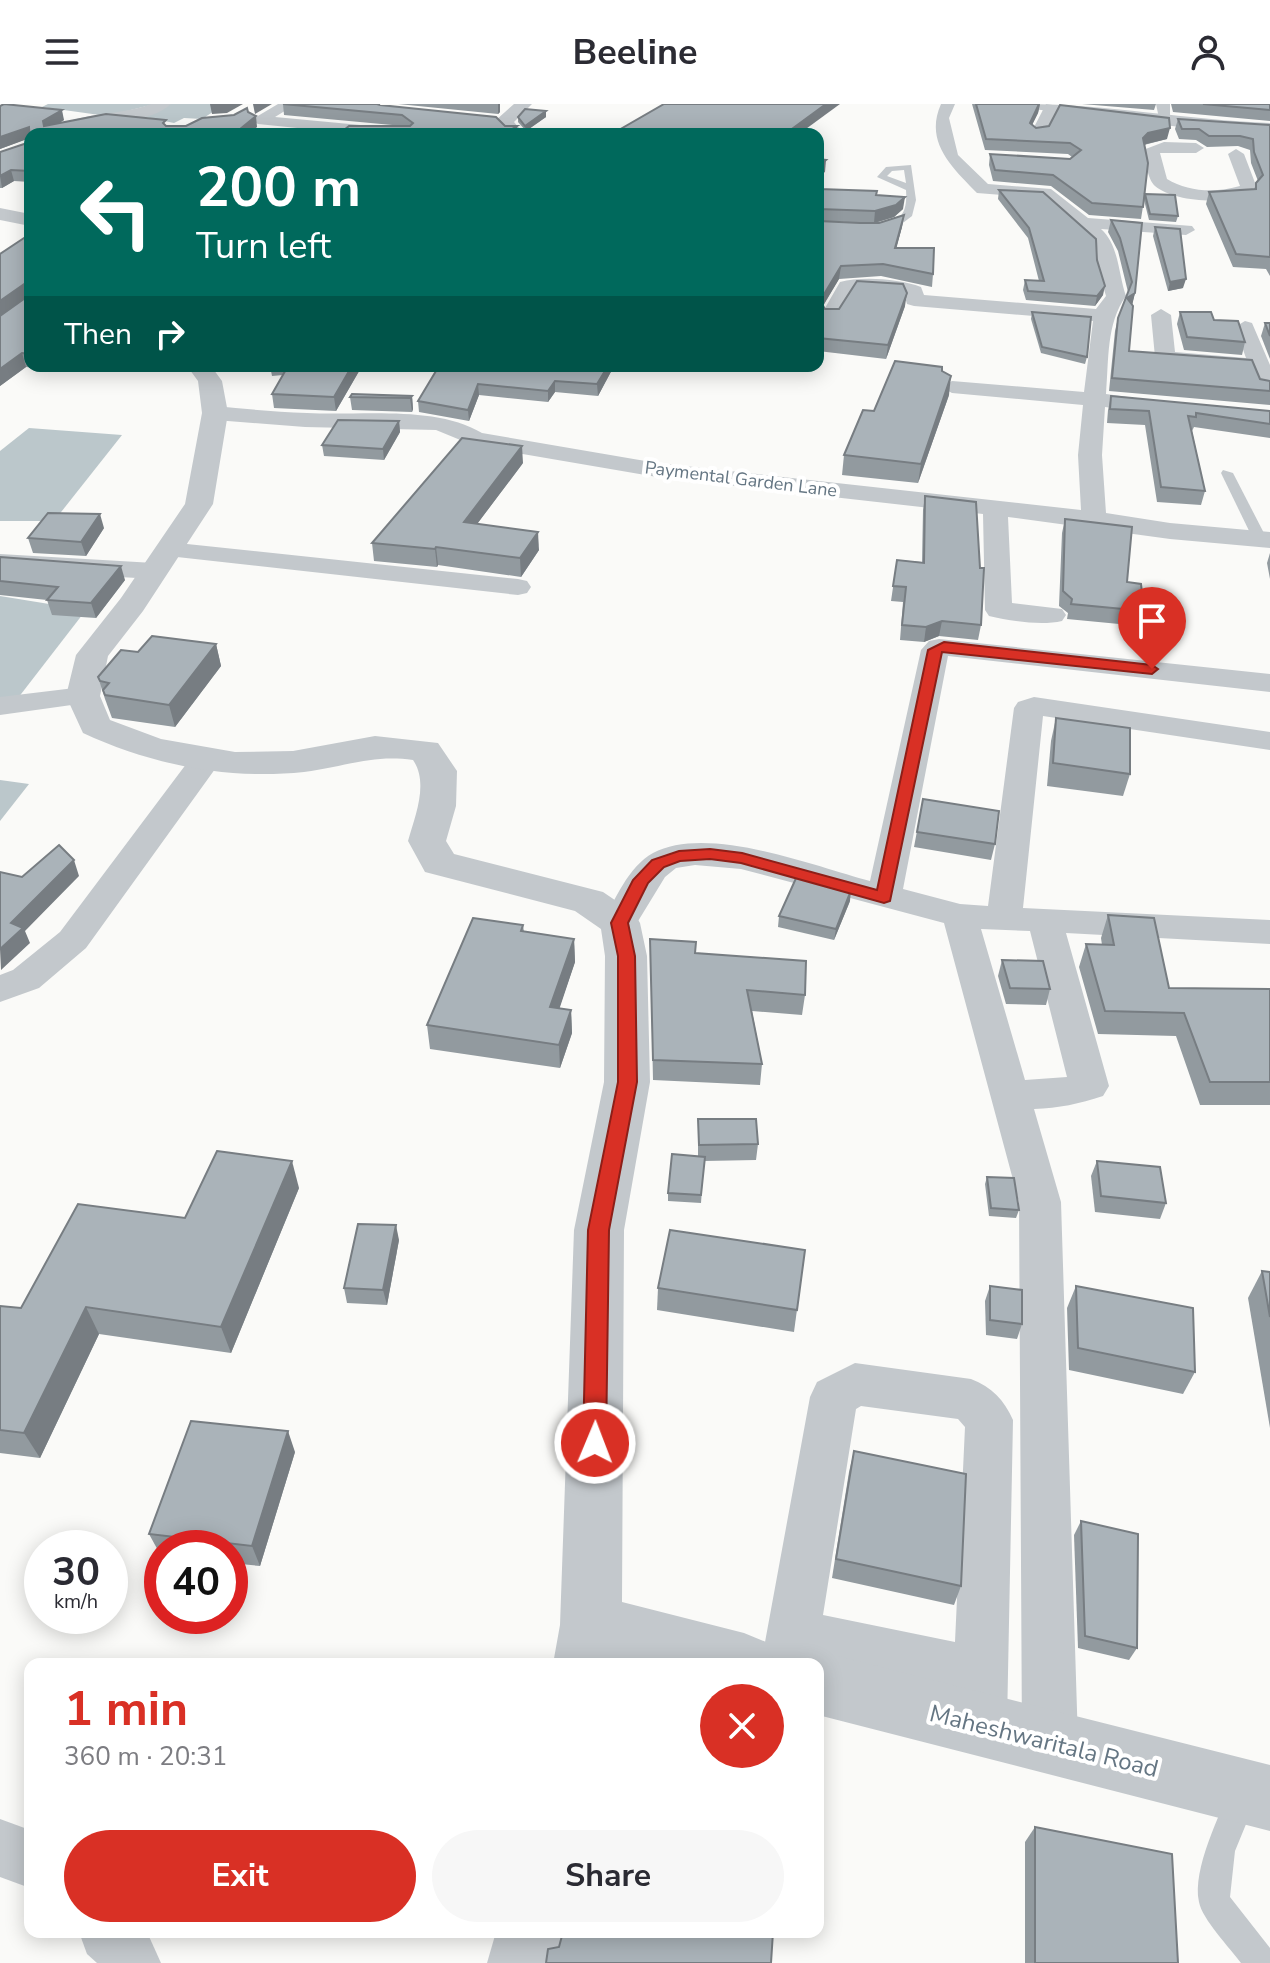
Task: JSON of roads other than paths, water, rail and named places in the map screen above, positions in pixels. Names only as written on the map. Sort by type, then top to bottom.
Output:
[{"type":"street","points":[[70,128],[87,120],[137,116],[164,104]]},
{"type":"street","points":[[240,115],[258,104]]},
{"type":"street","points":[[289,104],[258,120],[341,128]]},
{"type":"street","points":[[498,126],[524,104]]},
{"type":"street","points":[[948,104],[942,118],[950,156],[983,189],[1051,195],[1113,248],[1107,269],[1116,296],[1105,312],[1090,455],[1094,519]]},
{"type":"street","points":[[1033,104],[1164,112],[1192,123],[1270,128]]},
{"type":"street","points":[[1039,133],[1052,106]]},
{"type":"street","points":[[1192,123],[1189,144],[1215,151],[1249,183],[1249,188],[1241,192],[1197,193],[1178,190],[1159,181],[1151,150],[1164,147],[1215,151],[1259,156]]},
{"type":"street","points":[[950,156],[980,158]]},
{"type":"street","points":[[0,214],[24,219]]},
{"type":"street","points":[[1083,223],[1186,230]]},
{"type":"street","points":[[831,315],[847,286],[854,285],[909,289],[914,291],[914,300],[922,301],[1186,317]]},
{"type":"street","points":[[1148,313],[1165,357],[1259,365]]},
{"type":"street","points":[[1245,327],[1270,393]]},
{"type":"street","points":[[203,372],[210,381],[215,413],[199,504],[92,655],[83,696],[95,726],[129,743],[207,758],[264,764],[323,759],[359,749],[401,747],[425,751],[439,771],[437,806],[427,841],[439,863],[589,901],[620,923]]},
{"type":"street","points":[[952,387],[1143,404]]},
{"type":"street","name":"Paymental Garden Lane","points":[[215,413],[305,420],[436,423],[459,429],[475,439],[657,470],[1265,540]]},
{"type":"street","points":[[995,508],[999,610],[1052,615]]},
{"type":"street","points":[[0,562],[161,560],[518,587]]},
{"type":"street","points":[[884,897],[935,650],[939,647],[1270,683]]},
{"type":"street","points":[[0,706],[83,696]]},
{"type":"street","points":[[1004,918],[1031,707],[1270,741]]},
{"type":"street","points":[[0,989],[26,979],[73,940],[207,758]]},
{"type":"street","points":[[588,1645],[599,1230],[627,1082],[626,956],[620,923],[641,880],[658,863],[679,856],[710,854],[742,858],[960,916],[1270,932]]},
{"type":"street","points":[[960,916],[1040,1202],[1050,1742]]},
{"type":"street","points":[[1010,1095],[1064,1093],[1089,1086],[1045,920]]},
{"type":"street","points":[[787,1658],[834,1397],[855,1384],[971,1400],[989,1420],[980,1699]]},
{"type":"street","name":"Maheshwaritala Road","points":[[588,1645],[739,1658]]},
{"type":"street","name":"Maheshwaritala Road","points":[[824,1669],[980,1699],[1050,1742],[1257,1795]]},
{"type":"street","points":[[0,1848],[24,1857]]},
{"type":"street","points":[[116,1938],[130,1963]]},
{"type":"street","points":[[523,1963],[529,1938]]},
{"type":"lane","points":[[865,230],[890,228],[910,214],[913,202],[910,188],[897,193]]},
{"type":"lane","points":[[1227,473],[1265,540]]},
{"type":"lane","points":[[1257,1795],[1220,1851],[1214,1901],[1261,1963]]}]
